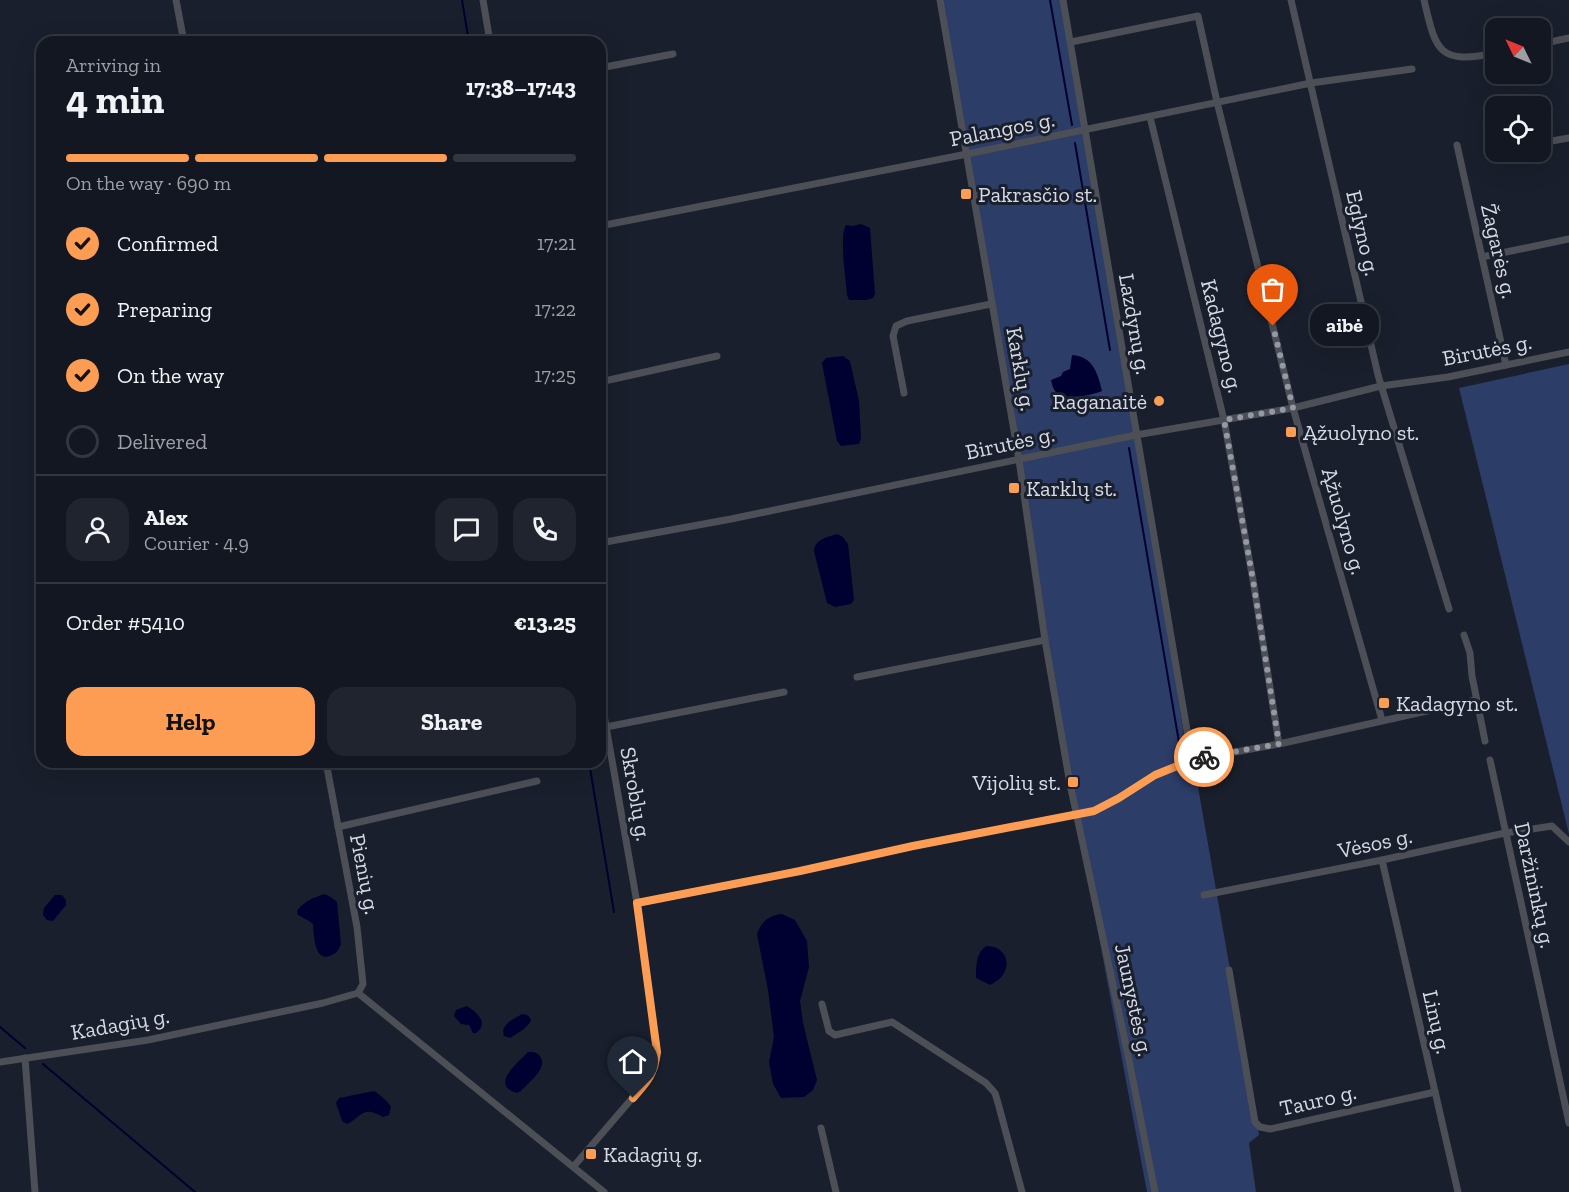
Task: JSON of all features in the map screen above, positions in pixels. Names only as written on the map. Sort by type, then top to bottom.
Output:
[{"type":"street","points":[[176,0],[183,36]]},
{"type":"street","points":[[483,0],[489,36]]},
{"type":"street","name":"Karklų g.","points":[[940,0],[1019,460],[1045,640],[1076,815]]},
{"type":"street","name":"Lazdynų g.","points":[[1063,0],[1192,760]]},
{"type":"street","name":"Eglyno g.","points":[[1291,0],[1381,386],[1449,609]]},
{"type":"street","points":[[1424,0],[1433,36],[1438,46],[1451,56],[1460,58],[1485,55]]},
{"type":"street","name":"Ąžuolyno g.","points":[[1071,42],[1198,16],[1293,408],[1382,720]]},
{"type":"street","points":[[1551,42],[1569,38]]},
{"type":"street","points":[[606,67],[673,54]]},
{"type":"street","name":"Palangos g.","points":[[606,225],[1311,83],[1412,69]]},
{"type":"street","name":"Kadagyno g.","points":[[1150,117],[1224,420],[1253,580],[1279,744]]},
{"type":"street","points":[[1551,141],[1569,138]]},
{"type":"street","name":"Žagarės g.","points":[[1457,146],[1506,365]]},
{"type":"street","points":[[1482,257],[1569,239]]},
{"type":"street","points":[[903,393],[893,336],[896,326],[907,321],[991,304]]},
{"type":"street","name":"Birutės g.","points":[[606,542],[739,518],[1136,435],[1293,408],[1381,386],[1448,377],[1569,352]]},
{"type":"street","points":[[606,381],[717,356]]},
{"type":"street","points":[[1464,635],[1470,653],[1476,700],[1485,741]]},
{"type":"street","points":[[857,677],[1045,640]]},
{"type":"street","points":[[606,727],[784,692]]},
{"type":"street","points":[[637,903],[1094,811],[1155,775],[1192,760],[1279,744],[1476,700]]},
{"type":"street","name":"Skroblų g.","points":[[573,1166],[648,1081],[655,1067],[657,1052],[637,903],[606,727]]},
{"type":"street","name":"Daržininkų g.","points":[[1490,760],[1569,1123]]},
{"type":"street","name":"Pienių g.","points":[[327,768],[357,927],[363,984],[358,993]]},
{"type":"street","points":[[338,827],[537,781]]},
{"type":"street","name":"Jaunystės g.","points":[[1076,815],[1155,1192]]},
{"type":"street","name":"Vėsos g.","points":[[1204,895],[1505,833],[1552,826],[1569,842]]},
{"type":"street","name":"Linų g.","points":[[1382,860],[1458,1192]]},
{"type":"street","name":"Tauro g.","points":[[1229,970],[1255,1122],[1260,1127],[1270,1129],[1435,1092]]},
{"type":"street","points":[[358,993],[604,1192]]},
{"type":"street","name":"Kadagių g.","points":[[0,1062],[148,1040],[323,1003],[358,993]]},
{"type":"street","points":[[822,1004],[829,1030],[835,1035],[892,1022],[986,1083],[995,1093],[1022,1192]]},
{"type":"street","points":[[25,1058],[35,1192]]},
{"type":"street","points":[[821,1128],[836,1192]]},
{"type":"shaded area","points":[[940,0],[1063,0],[1135,426],[1187,755],[1194,764],[1259,1135],[1249,1143],[1256,1192],[1147,1192],[1081,842],[1019,460]]},
{"type":"shaded area","points":[[861,224],[870,228],[875,294],[873,298],[866,300],[849,300],[843,258],[844,231],[846,225]]},
{"type":"shaded area","points":[[1072,355],[1090,362],[1102,391],[1072,397],[1056,392],[1051,380],[1070,369]]},
{"type":"shaded area","points":[[843,356],[850,361],[859,401],[861,439],[859,444],[841,446],[837,441],[822,363],[826,358]]},
{"type":"shaded area","points":[[1569,364],[1569,834],[1459,388]]},
{"type":"shaded area","points":[[837,534],[843,537],[848,544],[854,600],[851,604],[835,607],[827,603],[814,551],[819,541]]},
{"type":"shaded area","points":[[325,894],[337,902],[341,944],[335,953],[326,957],[318,952],[316,947],[313,924],[298,915],[297,911],[309,900]]},
{"type":"shaded area","points":[[55,895],[62,895],[66,900],[66,905],[53,921],[47,920],[43,915],[44,908]]},
{"type":"shaded area","points":[[782,914],[795,920],[807,941],[809,967],[800,1001],[817,1080],[813,1090],[804,1097],[781,1098],[773,1084],[769,1062],[774,1037],[757,934],[766,920]]},
{"type":"shaded area","points":[[986,946],[992,946],[1001,951],[1005,955],[1007,965],[1002,976],[990,985],[976,978],[978,956]]},
{"type":"shaded area","points":[[467,1006],[478,1015],[482,1022],[482,1026],[476,1033],[473,1033],[469,1025],[461,1024],[454,1016],[456,1010]]},
{"type":"shaded area","points":[[522,1014],[529,1017],[531,1021],[529,1024],[510,1038],[504,1036],[506,1025]]},
{"type":"shaded area","points":[[528,1052],[539,1055],[542,1062],[541,1067],[532,1080],[517,1093],[509,1089],[506,1079]]},
{"type":"shaded area","points":[[374,1091],[391,1107],[389,1115],[383,1117],[367,1112],[347,1124],[342,1121],[336,1103],[339,1098]]},
{"type":"waterway","points":[[462,0],[468,36]]},
{"type":"waterway","points":[[1050,0],[1072,125]]},
{"type":"waterway","points":[[1075,143],[1110,350]]},
{"type":"waterway","points":[[1129,448],[1181,754]]},
{"type":"waterway","points":[[590,768],[614,912]]},
{"type":"waterway","points":[[0,1027],[25,1048]]},
{"type":"waterway","points":[[43,1064],[195,1192]]},
{"type":"way so far","points":[[1204,757],[1279,744],[1253,580],[1224,420],[1293,408],[1273,326]]},
{"type":"place","name":"Pakrasčio st.","points":[[966,194]]},
{"type":"place","name":"aibė","points":[[1273,326]]},
{"type":"place","name":"Raganaitė","points":[[1159,401]]},
{"type":"place","name":"Ąžuolyno st.","points":[[1291,432]]},
{"type":"place","name":"Karklų st.","points":[[1014,488]]},
{"type":"place","name":"Kadagyno st.","points":[[1384,703]]},
{"type":"place","name":"Vijolių st.","points":[[1073,782]]},
{"type":"place","name":"Kadagių g.","points":[[591,1154]]},
{"type":"route","points":[[633,1098],[648,1081],[655,1067],[657,1052],[637,903],[1094,811],[1155,775],[1204,757]]}]
